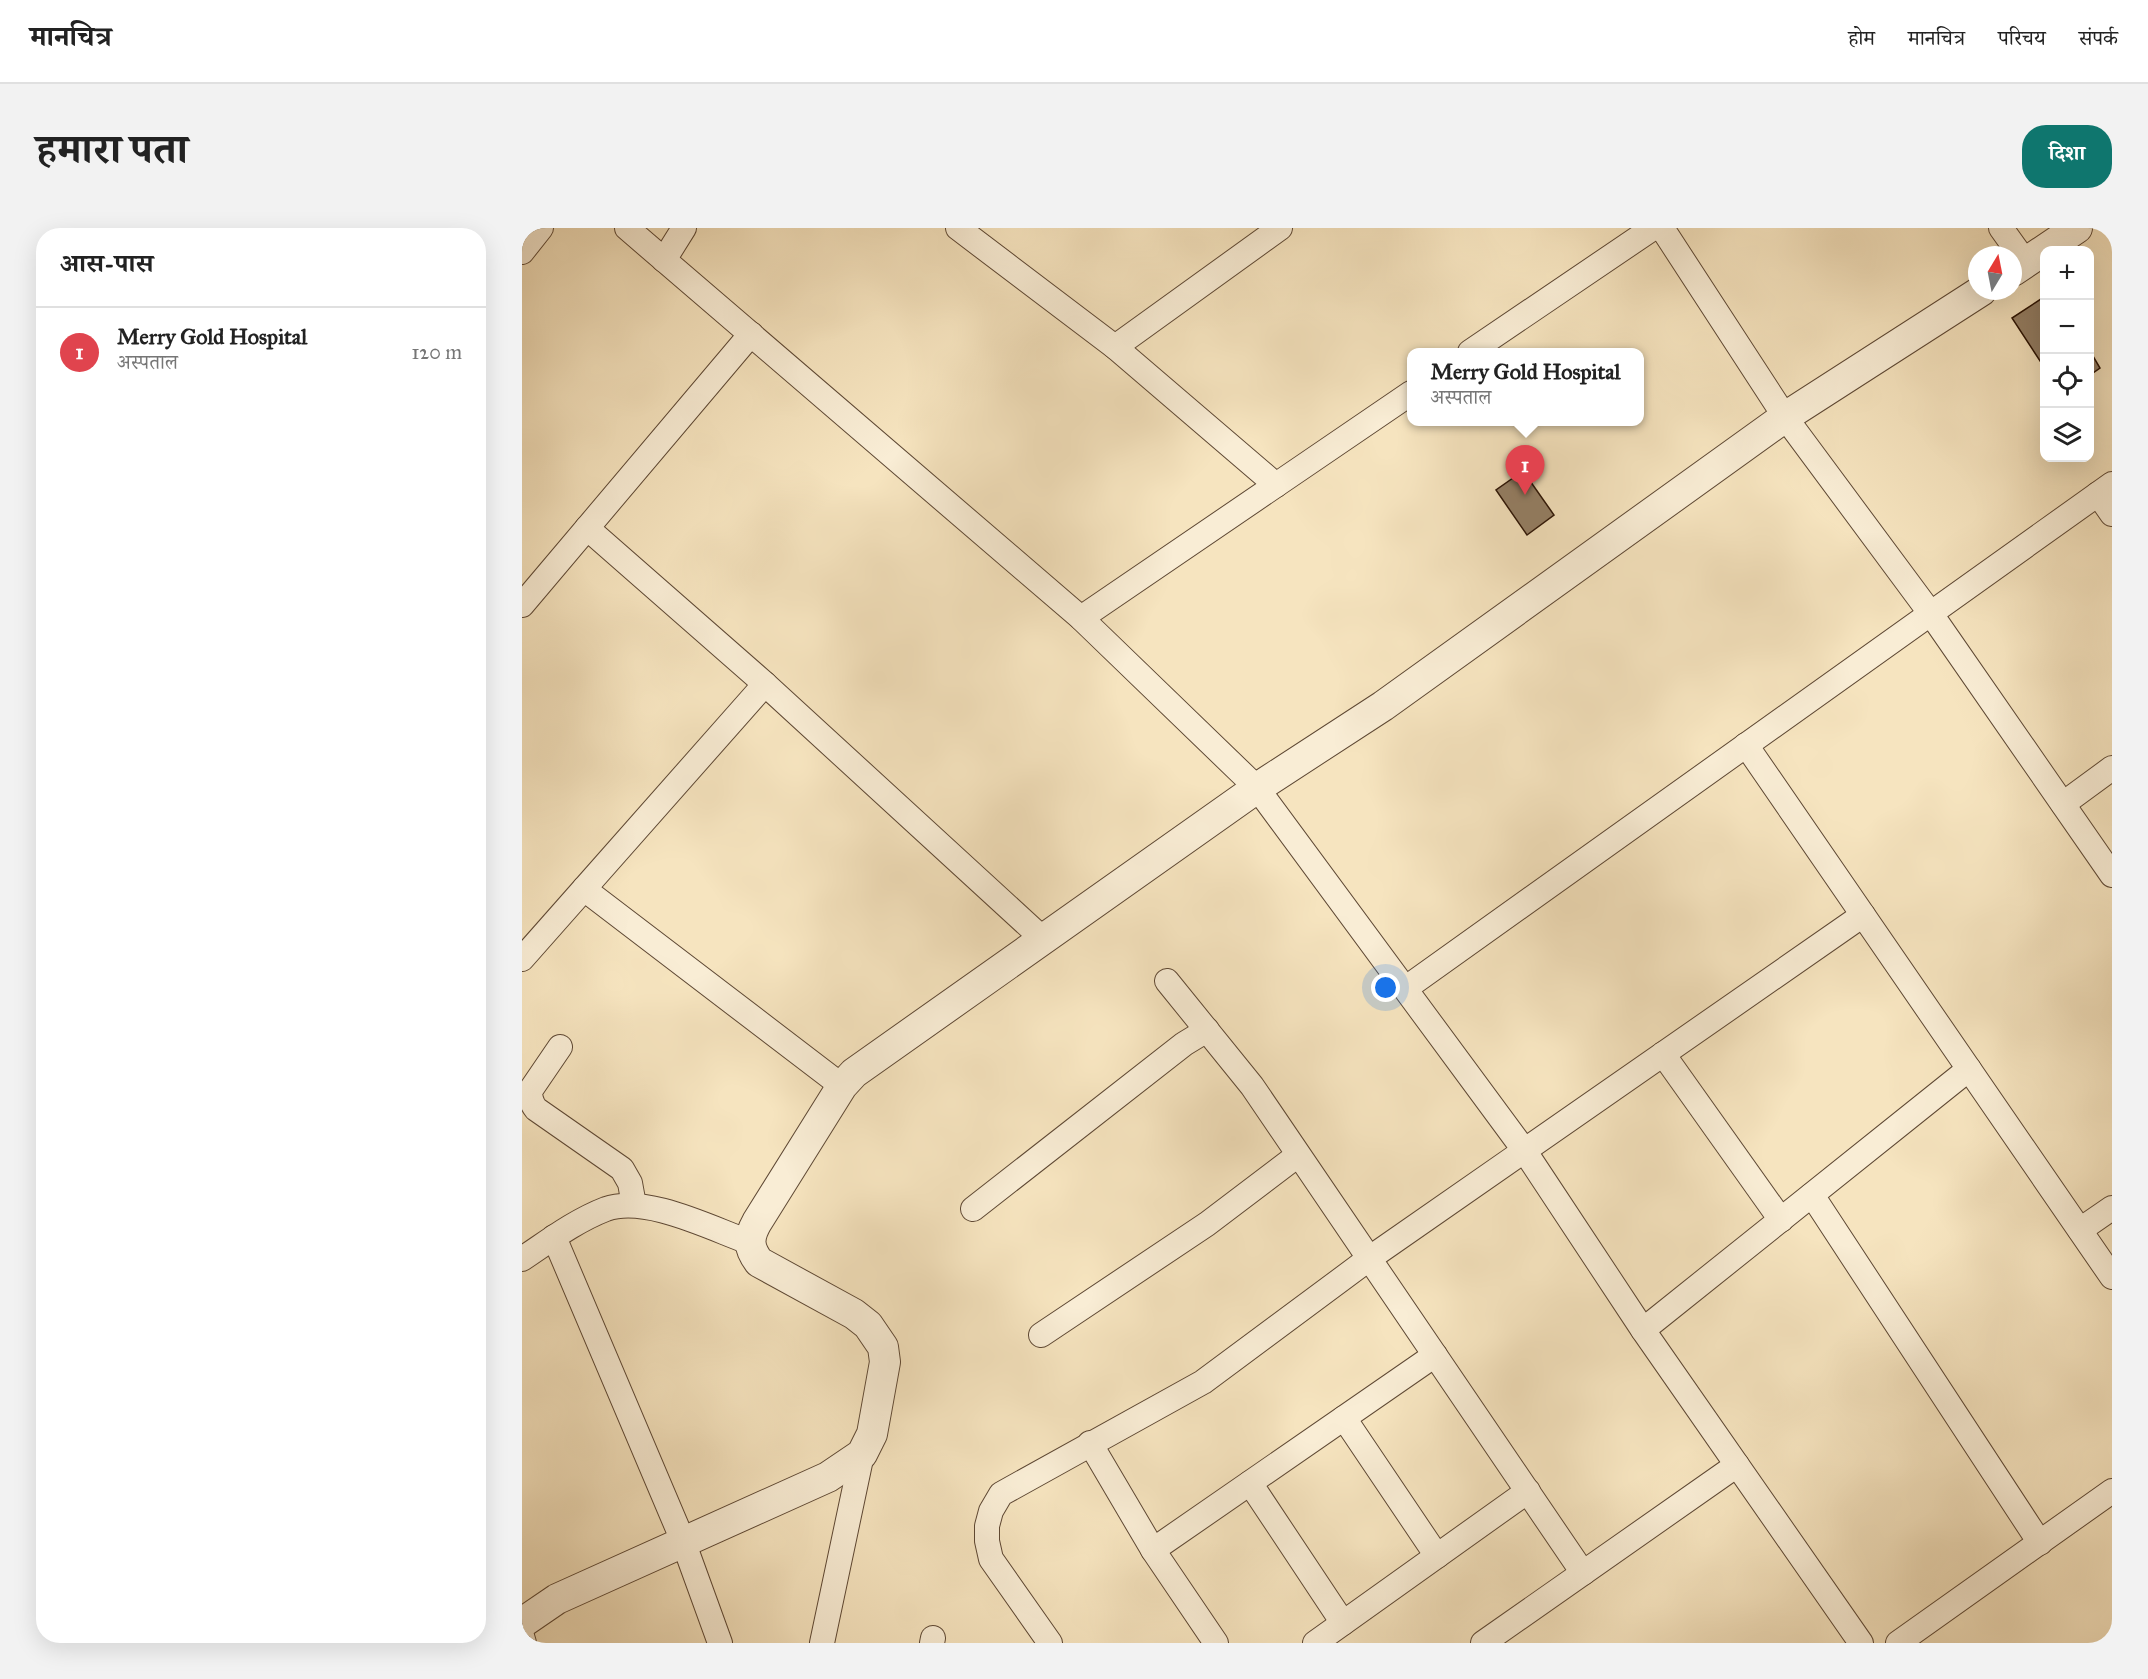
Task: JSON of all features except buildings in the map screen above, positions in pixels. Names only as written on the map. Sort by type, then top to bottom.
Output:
[{"type":"street","points":[[522,252],[542,228]]},
{"type":"street","points":[[627,228],[1081,618],[1257,788],[1524,1150],[1643,1330],[1861,1643]]},
{"type":"street","points":[[664,260],[684,228]]},
{"type":"street","points":[[958,228],[1115,347],[1276,485]]},
{"type":"street","points":[[1115,347],[1280,228]]},
{"type":"street","points":[[1476,348],[1653,228]]},
{"type":"street","points":[[1662,228],[1785,417],[1931,614],[2112,875]]},
{"type":"street","points":[[2001,228],[2009,246]]},
{"type":"street","points":[[2022,265],[2077,228]]},
{"type":"street","points":[[822,1643],[862,1454],[872,1434],[885,1362],[883,1347],[868,1324],[854,1314],[759,1262],[752,1254],[749,1242],[757,1222],[842,1086],[854,1073],[1042,939],[1257,788],[1383,706],[1785,417],[1968,299]]},
{"type":"street","points":[[522,606],[751,334]]},
{"type":"street","points":[[1081,618],[1407,396]]},
{"type":"street","points":[[1406,988],[2105,489],[2112,514]]},
{"type":"street","points":[[587,528],[765,684],[1042,939]]},
{"type":"street","points":[[522,959],[765,684]]},
{"type":"street","points":[[1746,745],[2112,1277]]},
{"type":"street","points":[[2063,804],[2112,768]]},
{"type":"street","points":[[584,889],[842,1086]]},
{"type":"street","points":[[1050,1643],[991,1559],[987,1541],[987,1526],[991,1511],[1001,1494],[1203,1382],[1370,1258],[1863,915]]},
{"type":"street","points":[[1167,981],[1252,1086],[1583,1573]]},
{"type":"street","points":[[973,1209],[1184,1044],[1207,1030]]},
{"type":"street","points":[[560,1047],[530,1090],[532,1104],[622,1169],[630,1183],[634,1205]]},
{"type":"street","points":[[1663,1054],[1781,1220]]},
{"type":"street","points":[[1643,1330],[1969,1069]]},
{"type":"street","points":[[1041,1335],[1207,1224],[1298,1155]]},
{"type":"street","points":[[1812,1195],[2040,1542]]},
{"type":"street","points":[[522,1259],[579,1221],[608,1208],[634,1205],[658,1209],[749,1242]]},
{"type":"street","points":[[2080,1230],[2112,1208]]},
{"type":"street","points":[[554,1238],[683,1541],[720,1643]]},
{"type":"street","points":[[1153,1550],[1435,1355]]},
{"type":"street","points":[[1344,1418],[1437,1556]]},
{"type":"street","points":[[1090,1443],[1153,1550],[1216,1643]]},
{"type":"street","points":[[522,1623],[557,1599],[828,1476],[862,1454]]},
{"type":"street","points":[[1483,1643],[1737,1465]]},
{"type":"street","points":[[1250,1483],[1343,1623]]},
{"type":"street","points":[[1315,1643],[1528,1491]]},
{"type":"street","points":[[1898,1643],[2112,1491]]},
{"type":"street","points":[[522,1636],[524,1643]]},
{"type":"place","name":"Merry Gold Hospital","points":[[1525,495]]}]
